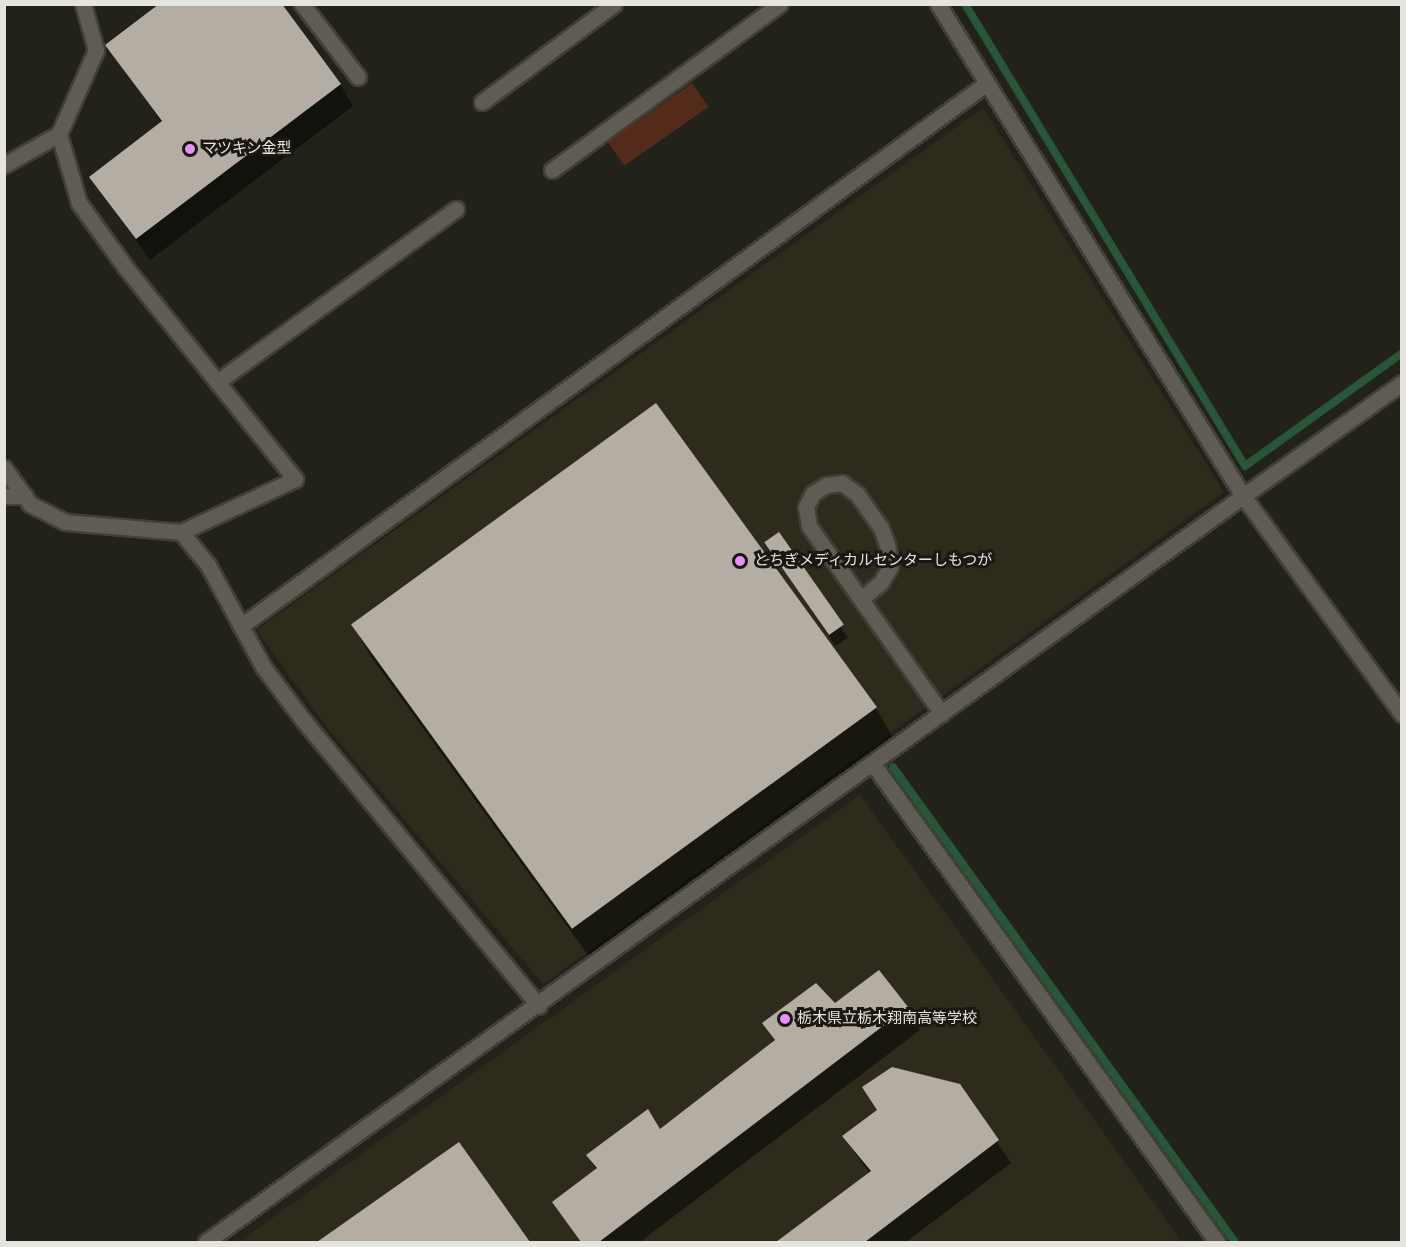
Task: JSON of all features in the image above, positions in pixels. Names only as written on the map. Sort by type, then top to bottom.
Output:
[{"type":"street","points":[[4,165],[59,134],[96,50],[83,4]]},
{"type":"street","points":[[302,4],[358,77]]},
{"type":"street","points":[[482,102],[614,4]]},
{"type":"street","points":[[552,170],[780,4]]},
{"type":"street","points":[[938,4],[1243,496],[1401,714]]},
{"type":"street","points":[[242,626],[987,82]]},
{"type":"street","points":[[4,468],[30,504],[66,522],[181,532],[295,478],[217,382],[79,203],[59,134]]},
{"type":"street","points":[[217,382],[456,209]]},
{"type":"street","points":[[206,1242],[539,1006],[1401,383]]},
{"type":"street","points":[[861,599],[881,582],[890,567],[887,544],[857,494],[843,483],[826,485],[813,493],[806,507],[809,526],[942,714]]},
{"type":"street","points":[[4,496],[25,496]]},
{"type":"street","points":[[181,532],[208,565],[264,668],[304,721],[539,1006]]},
{"type":"street","points":[[873,764],[1217,1242]]},
{"type":"shaded area","points":[[692,83],[709,107],[624,166],[608,142]]},
{"type":"shaded area","name":"とちぎメディカルセンターしもつが","points":[[983,108],[1224,492],[543,984],[326,726],[256,630]]},
{"type":"shaded area","name":"栃木県立栃木翔南高等学校","points":[[860,795],[1182,1242],[239,1242]]},
{"type":"building","name":"マツキン金型","points":[[159,4],[282,4],[341,84],[136,239],[89,177],[162,121],[105,45]]},
{"type":"building","points":[[656,403],[877,707],[572,929],[351,625]]},
{"type":"building","points":[[779,532],[844,625],[829,635],[764,542]]},
{"type":"building","points":[[879,970],[908,1007],[599,1242],[581,1242],[552,1202],[597,1168],[586,1155],[648,1109],[660,1129],[775,1040],[762,1023],[816,983],[835,1003]]},
{"type":"building","points":[[892,1067],[960,1084],[999,1140],[865,1242],[776,1242],[871,1171],[842,1136],[877,1110],[862,1087]]},
{"type":"building","points":[[459,1142],[530,1242],[317,1242]]},
{"type":"waterway","points":[[965,4],[1245,466],[1402,353]]},
{"type":"waterway","points":[[893,767],[1235,1242]]},
{"type":"place","name":"マツキン金型","points":[[190,149]]},
{"type":"place","name":"とちぎメディカルセンターしもつが","points":[[740,561]]},
{"type":"place","name":"栃木県立栃木翔南高等学校","points":[[785,1019]]}]
